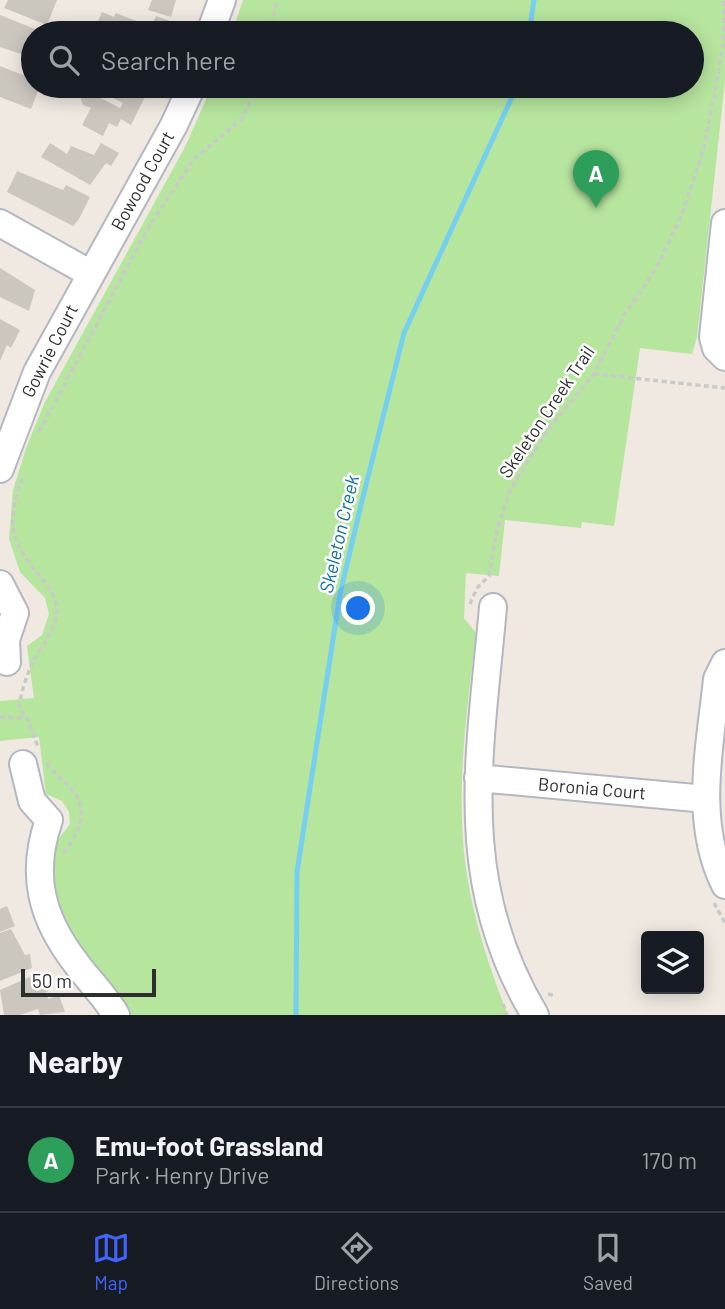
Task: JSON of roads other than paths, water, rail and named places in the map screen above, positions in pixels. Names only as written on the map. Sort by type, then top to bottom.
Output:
[{"type":"street","points":[[214,21],[222,0]]},
{"type":"street","name":"Bowood Court","points":[[91,274],[186,98]]},
{"type":"street","points":[[0,223],[91,274]]},
{"type":"street","points":[[722,355],[713,337],[725,223]]},
{"type":"street","name":"Gowrie Court","points":[[12,470],[29,390],[91,274]]},
{"type":"street","points":[[0,584],[15,613],[6,640],[7,662]]},
{"type":"street","points":[[481,609],[478,778],[480,854],[486,891],[510,971],[538,1003]]},
{"type":"street","points":[[725,663],[717,679],[706,799],[710,846],[725,885]]},
{"type":"street","points":[[23,764],[32,801],[49,820],[39,858],[39,883],[45,905],[68,953],[116,1015]]},
{"type":"street","name":"Boronia Court","points":[[478,778],[706,799]]},
{"type":"waterway","name":"Skeleton Creek","points":[[531,21],[534,0]]},
{"type":"waterway","name":"Skeleton Creek","points":[[296,1015],[297,872],[340,594],[404,333],[512,98]]},
{"type":"place","name":"Emu-foot Grassland","points":[[596,208]]}]
